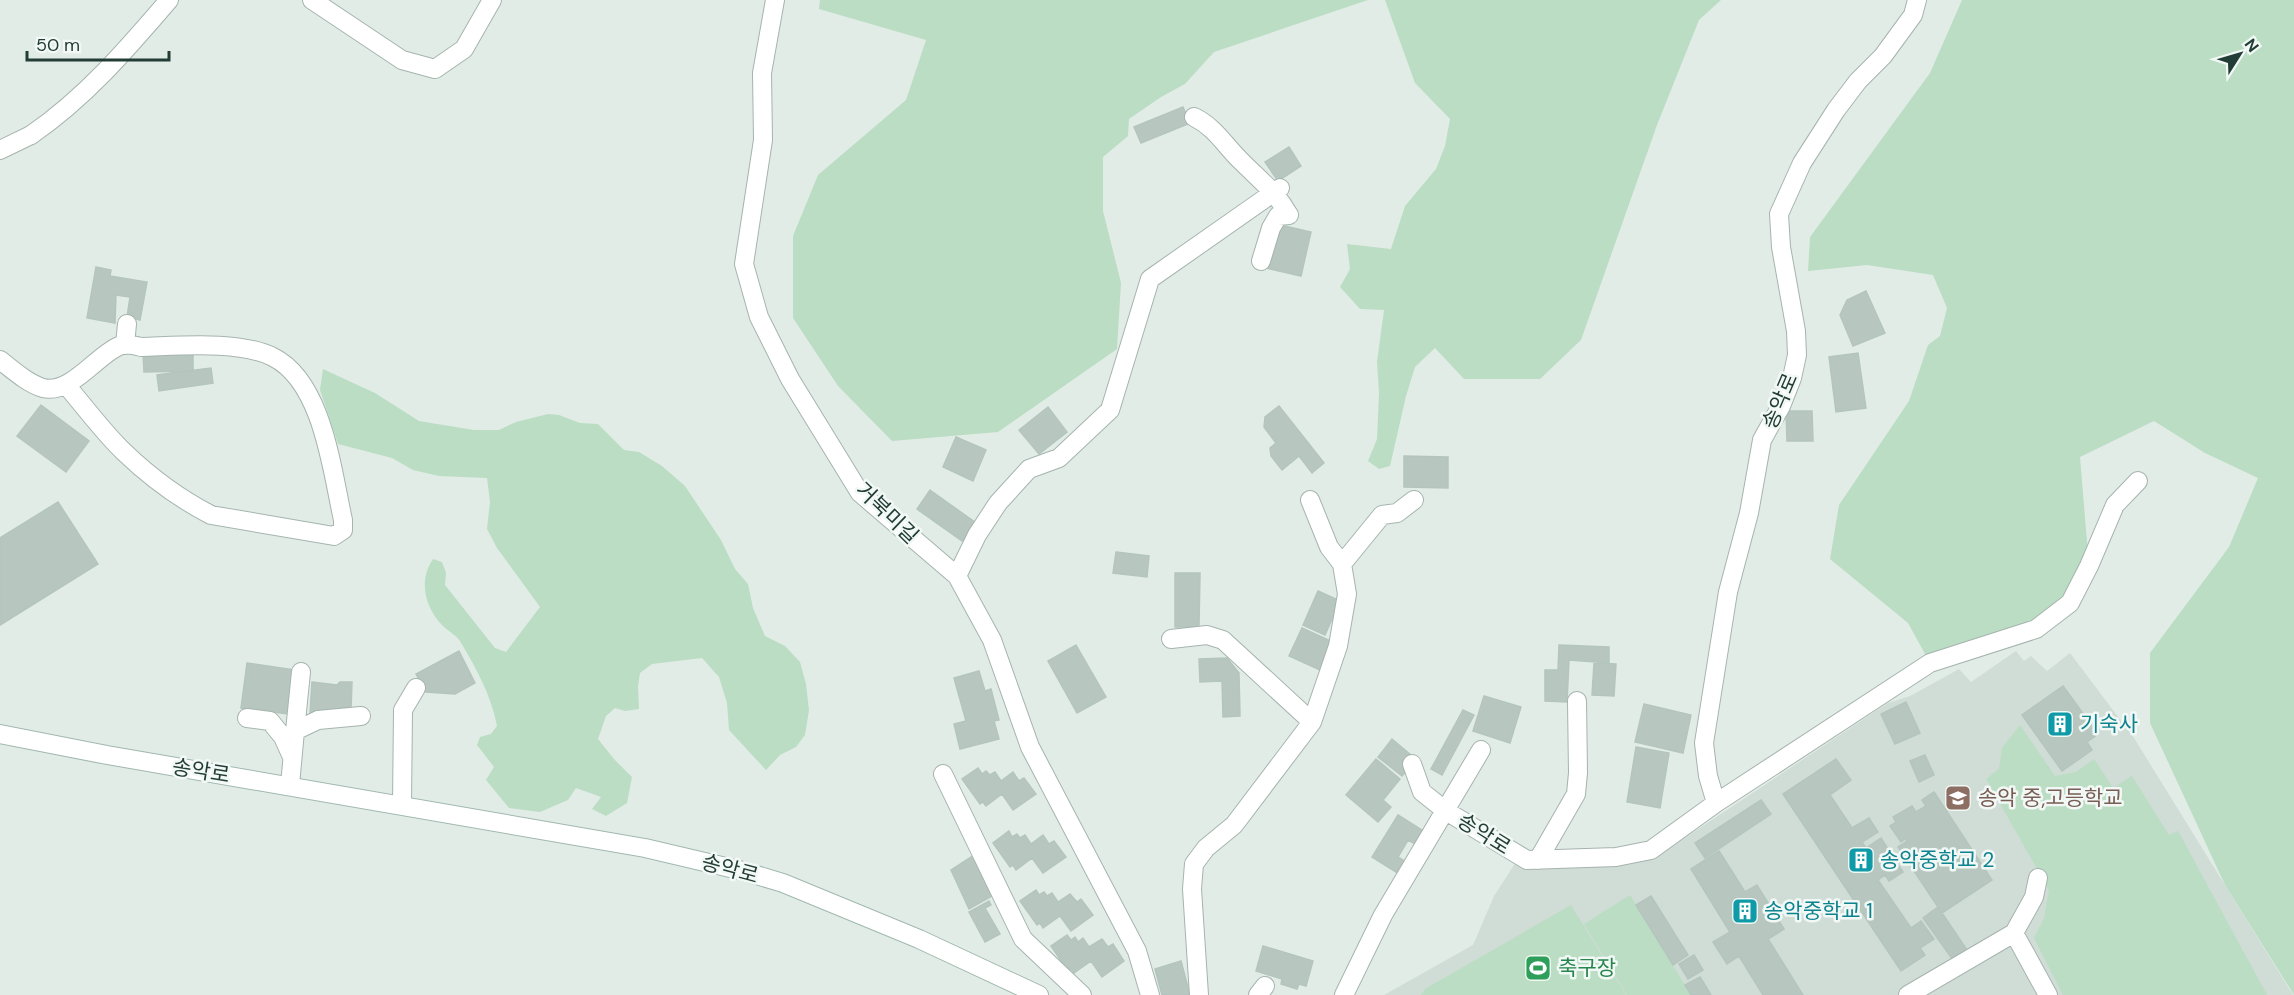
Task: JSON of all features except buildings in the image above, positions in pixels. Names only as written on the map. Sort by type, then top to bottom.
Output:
[{"type":"street","points":[[0,150],[31,135],[59,116],[129,47],[169,0]]},
{"type":"street","points":[[312,0],[402,60],[435,69],[464,49],[492,0]]},
{"type":"street","name":"거북미길","points":[[775,0],[762,73],[763,140],[744,264],[759,317],[790,379],[860,493],[957,576],[992,640],[1030,747],[1137,951],[1150,995]]},
{"type":"street","name":"송악로","points":[[1716,803],[1708,776],[1704,743],[1728,592],[1749,513],[1762,440],[1782,406],[1797,355],[1796,330],[1781,247],[1779,214],[1802,163],[1836,110],[1858,81],[1883,56],[1913,15],[1917,0]]},
{"type":"street","points":[[1194,117],[1212,128],[1243,163],[1277,190],[1289,215],[1278,216],[1271,228],[1261,261]]},
{"type":"street","points":[[957,576],[977,535],[998,503],[1029,469],[1059,458],[1110,410],[1150,279],[1277,190]]},
{"type":"street","points":[[125,345],[127,324]]},
{"type":"street","points":[[0,360],[29,381],[44,388],[54,388],[66,385],[119,346],[130,344],[141,347],[213,346],[244,349],[272,357],[289,368],[302,383],[322,429],[343,520],[343,531],[334,536],[211,515],[194,506],[142,469],[122,451],[66,385]]},
{"type":"street","name":"송악로","points":[[1344,995],[1383,915],[1446,811],[1527,860],[1616,857],[1651,850],[1716,803],[1930,663],[2036,629],[2070,603],[2090,566],[2115,506],[2138,481]]},
{"type":"street","points":[[1199,995],[1192,889],[1194,864],[1206,848],[1233,825],[1312,722],[1338,646],[1347,594],[1342,564],[1329,547],[1310,500]]},
{"type":"street","points":[[1342,564],[1382,515],[1397,513],[1414,500]]},
{"type":"street","points":[[1171,639],[1207,634],[1223,640],[1312,722]]},
{"type":"street","points":[[290,785],[301,672]]},
{"type":"street","points":[[402,805],[403,710],[416,688]]},
{"type":"street","points":[[1538,860],[1576,794],[1577,701]]},
{"type":"street","points":[[295,731],[318,720],[361,716]]},
{"type":"street","points":[[247,718],[270,721],[282,737],[292,757]]},
{"type":"street","name":"송악로","points":[[0,734],[107,755],[645,848],[773,880],[919,939],[1039,995]]},
{"type":"street","points":[[0,742],[669,861],[757,884],[810,904],[1023,995]]},
{"type":"street","points":[[1412,764],[1422,792],[1446,811],[1481,750]]},
{"type":"street","points":[[943,774],[1023,939],[1082,995]]},
{"type":"street","points":[[1908,995],[2014,933],[2034,897],[2038,878]]},
{"type":"street","points":[[2014,933],[2048,995]]},
{"type":"shaded area","name":"송악 중,고등학교","points":[[2016,651],[2024,661],[2031,656],[2047,671],[2070,653],[2134,738],[2293,995],[1384,995],[1473,945],[1494,896],[1516,862],[1653,859],[1888,703],[1910,696],[1959,669],[1971,682]]},
{"type":"green space","points":[[820,0],[1368,0],[1214,52],[1185,84],[1129,119],[1128,136],[1103,157],[1103,211],[1121,283],[1117,349],[998,432],[892,441],[838,386],[793,318],[793,236],[818,175],[906,100],[926,40],[819,9]]},
{"type":"green space","points":[[1385,0],[1721,0],[1699,20],[1657,125],[1581,340],[1540,379],[1464,379],[1435,348],[1415,367],[1390,466],[1379,469],[1368,461],[1377,439],[1379,393],[1377,362],[1384,310],[1360,309],[1340,287],[1350,269],[1347,244],[1391,249],[1405,206],[1436,169],[1445,146],[1450,119],[1415,83]]},
{"type":"green space","points":[[1962,0],[2294,0],[2294,995],[2225,885],[2150,723],[2150,653],[2229,547],[2258,478],[2205,453],[2154,421],[2080,457],[2089,566],[2050,618],[1930,663],[1908,623],[1830,559],[1839,505],[1909,401],[1928,345],[1940,336],[1947,308],[1933,275],[1867,265],[1808,271],[1810,237],[1930,73]]},
{"type":"green space","points":[[323,369],[375,393],[419,421],[474,430],[499,430],[516,422],[548,414],[559,415],[580,423],[598,424],[624,450],[639,452],[662,466],[685,486],[721,540],[735,569],[748,584],[753,608],[765,636],[785,646],[800,662],[806,684],[809,710],[805,735],[796,747],[780,755],[766,770],[729,730],[727,703],[719,677],[702,658],[652,664],[640,673],[639,709],[625,711],[615,708],[606,716],[598,739],[632,777],[627,803],[606,816],[592,809],[601,797],[576,788],[568,800],[540,812],[509,808],[486,780],[494,767],[477,745],[480,737],[491,734],[497,726],[487,693],[460,641],[443,626],[432,611],[425,585],[428,567],[433,559],[442,562],[446,573],[445,585],[495,648],[506,652],[540,607],[497,548],[487,529],[490,502],[487,478],[439,476],[413,470],[392,458],[338,444],[320,390]]},
{"type":"green space","points":[[2020,725],[2055,776],[2076,772],[2094,759],[2113,788],[2132,776],[2169,835],[2178,831],[2267,995],[2063,995],[2034,938],[2044,918],[2049,890],[1986,779],[1999,769],[2002,748]]},
{"type":"green space","points":[[1630,895],[1691,995],[1627,995],[1584,924]]},
{"type":"green space","points":[[1571,905],[1626,995],[1421,995],[1425,989]]},
{"type":"place","name":"기숙사","points":[[2060,724]]},
{"type":"place","name":"송악 중,고등학교","points":[[1958,798]]},
{"type":"place","name":"송악중학교 2","points":[[1861,860]]},
{"type":"place","name":"송악중학교 1","points":[[1745,911]]},
{"type":"place","name":"축구장","points":[[1538,968]]}]
